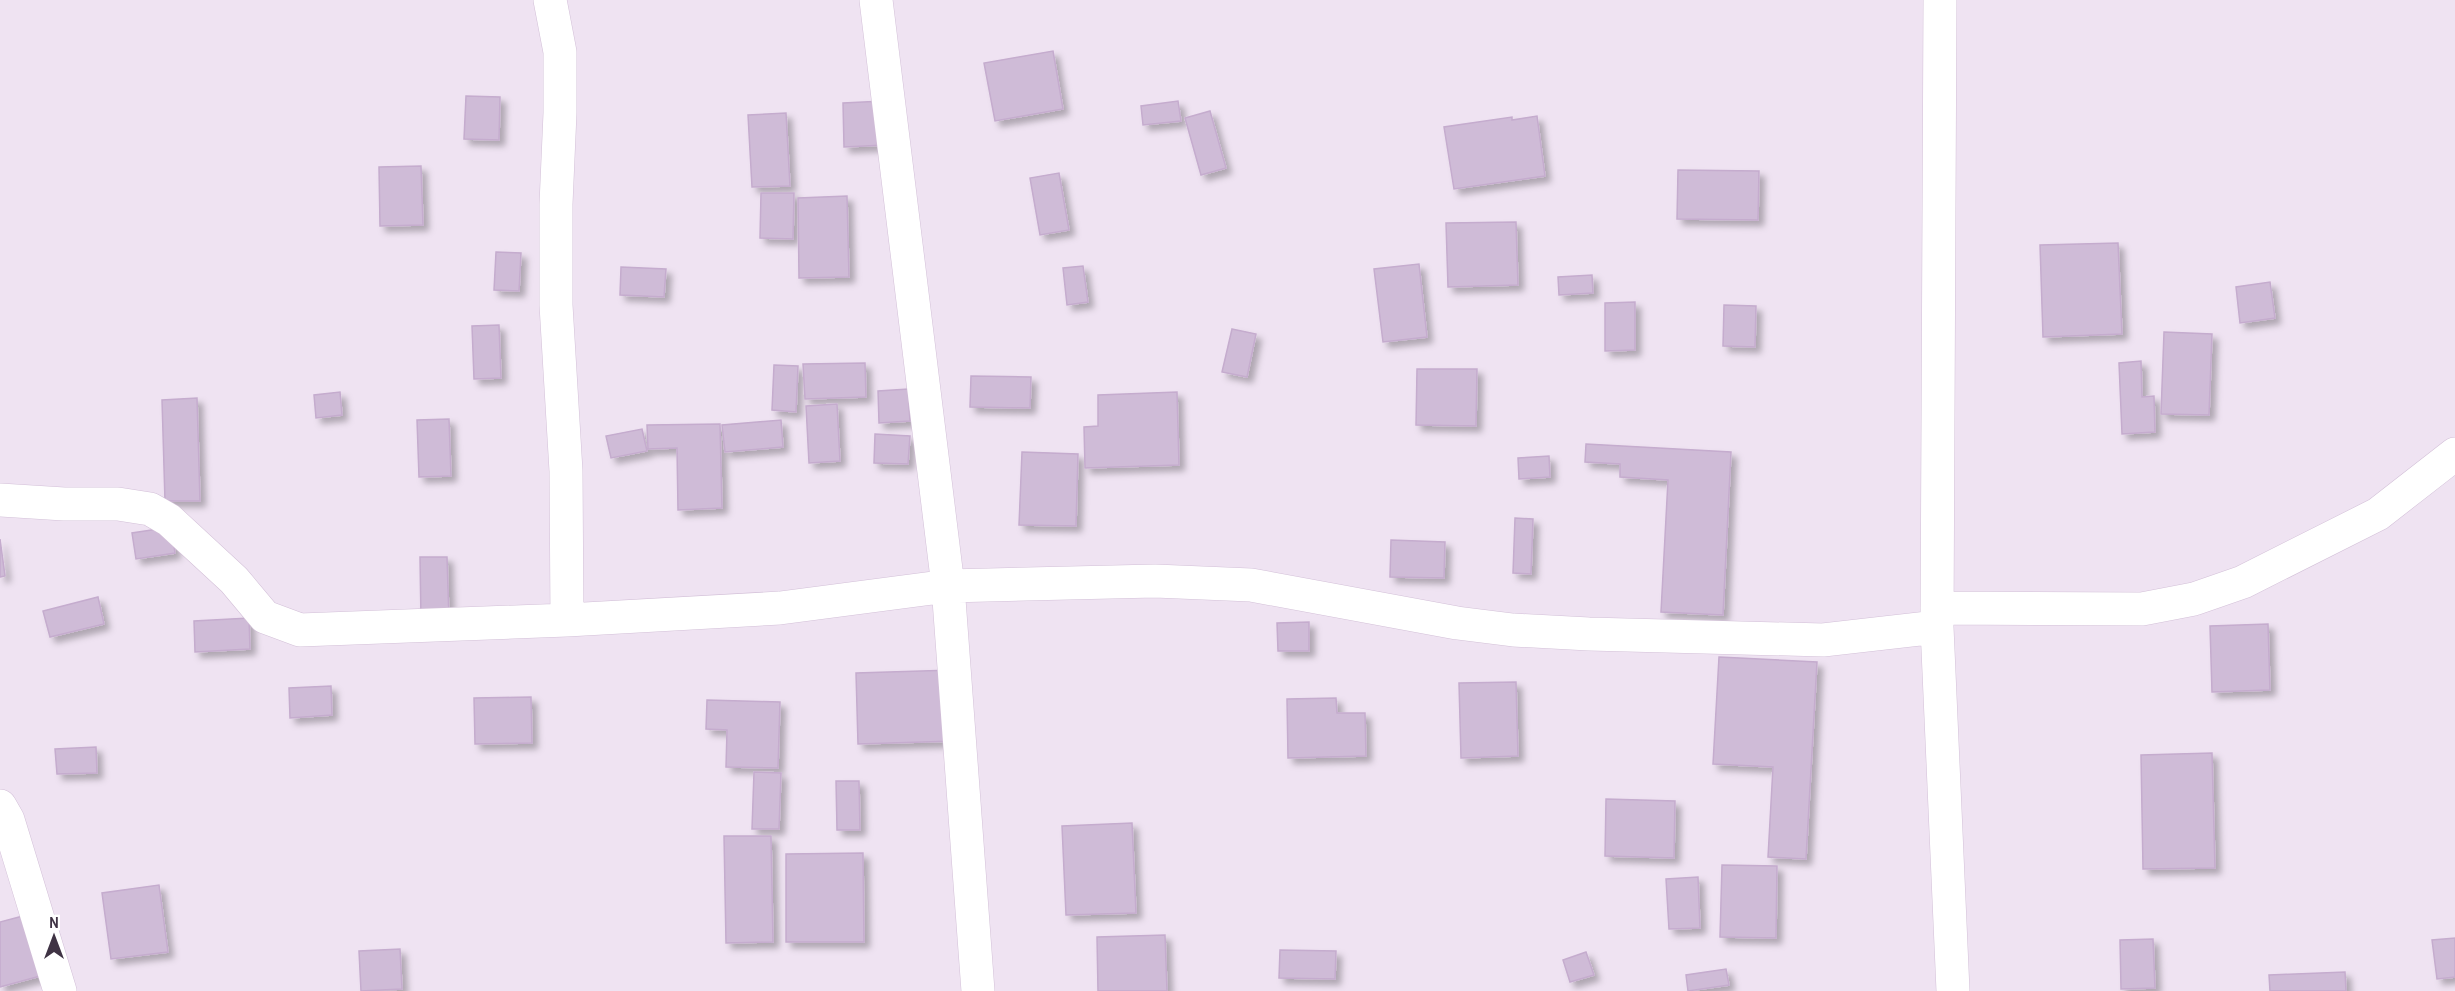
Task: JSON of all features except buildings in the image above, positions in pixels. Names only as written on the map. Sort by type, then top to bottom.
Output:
[{"type":"street","points":[[550,0],[560,52],[560,113],[555,204],[555,305],[566,471],[567,620]]},
{"type":"street","points":[[876,0],[948,586],[978,991]]},
{"type":"street","points":[[1940,0],[1937,617],[1953,991]]},
{"type":"street","points":[[0,500],[64,504],[118,504],[150,509],[169,520],[186,535],[234,580],[265,616],[300,630],[567,620],[780,608],[948,586],[1155,581],[1251,585],[1456,623],[1513,630],[1823,640],[1937,617],[2142,609],[2194,599],[2243,582],[2378,514],[2455,454]]},
{"type":"street","points":[[0,806],[8,820],[60,991]]}]
